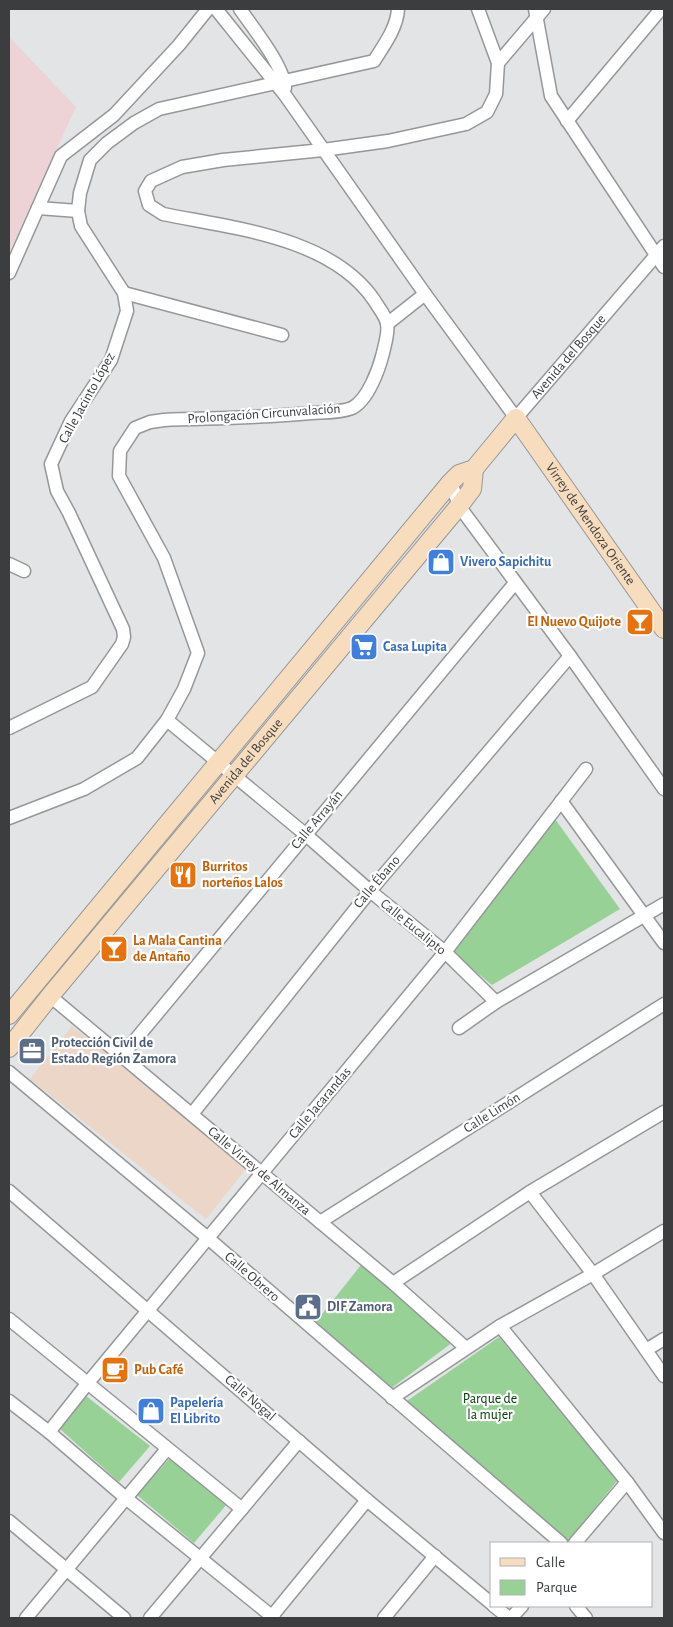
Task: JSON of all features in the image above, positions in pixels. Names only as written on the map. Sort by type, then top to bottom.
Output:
[{"type":"street","points":[[9,273],[61,156],[114,115],[208,9]]},
{"type":"street","points":[[216,9],[280,82]]},
{"type":"street","points":[[240,9],[266,46],[286,95],[323,150],[424,294],[516,418]]},
{"type":"street","points":[[282,335],[124,293],[81,226],[78,212],[80,193],[90,160],[107,143],[134,123],[159,109],[374,61],[390,35],[398,16],[398,9]]},
{"type":"street","points":[[424,294],[387,324],[367,291],[335,263],[305,248],[268,236],[163,214],[149,205],[145,191],[151,181],[182,167],[223,160],[323,150],[388,141],[466,124],[487,112],[496,94],[498,63],[478,9]]},
{"type":"street","points":[[567,120],[661,9]]},
{"type":"street","points":[[498,63],[539,12]]},
{"type":"street","points":[[539,12],[551,96],[660,251],[664,266]]},
{"type":"street","points":[[38,208],[78,212]]},
{"type":"street","name":"Avenida del Bosque","points":[[9,1015],[451,482],[459,474],[474,469],[660,251]]},
{"type":"street","name":"Calle Jacinto López","points":[[9,728],[92,687],[122,644],[124,637],[123,629],[57,491],[51,464],[71,420],[111,360],[127,311],[124,293]]},
{"type":"street","name":"Prolongación Circunvalación","points":[[9,818],[84,789],[137,758],[167,720],[184,689],[198,653],[164,558],[120,476],[120,451],[135,428],[150,422],[295,415],[352,408],[359,403],[377,375],[386,339],[387,324]]},
{"type":"street","name":"Virrey de Mendoza Oriente","points":[[516,418],[664,629]]},
{"type":"street","name":"Avenida del Bosque","points":[[9,1048],[50,996],[472,489],[474,469]]},
{"type":"street","points":[[451,482],[458,506],[570,656],[664,790]]},
{"type":"street","points":[[9,564],[24,572]]},
{"type":"street","name":"Calle Arrayán","points":[[121,1057],[515,583]]},
{"type":"street","name":"Calle Ébano","points":[[192,1114],[370,891],[570,656]]},
{"type":"street","name":"Calle Eucalipto","points":[[167,720],[220,762],[370,891],[445,952],[496,1002]]},
{"type":"street","name":"Calle Jacarandas","points":[[49,1432],[445,952],[586,770]]},
{"type":"street","points":[[561,801],[664,943]]},
{"type":"street","points":[[459,1028],[496,1002],[664,904]]},
{"type":"street","name":"Calle Virrey de Almanza","points":[[50,996],[121,1057],[263,1173],[393,1283],[466,1348]]},
{"type":"street","name":"Calle Limón","points":[[320,1222],[664,1004]]},
{"type":"street","name":"Calle Obrero","points":[[9,1072],[209,1239],[560,1542]]},
{"type":"street","points":[[393,1283],[530,1192],[664,1112]]},
{"type":"street","name":"Calle Nogal","points":[[9,1191],[367,1500],[490,1602]]},
{"type":"street","points":[[530,1192],[592,1274],[664,1376]]},
{"type":"street","points":[[392,1398],[500,1326],[664,1231]]},
{"type":"street","points":[[10,1324],[242,1510]]},
{"type":"street","points":[[500,1326],[627,1482],[664,1533]]},
{"type":"street","points":[[646,1350],[664,1339]]},
{"type":"street","points":[[9,1401],[273,1617],[367,1500]]},
{"type":"street","points":[[150,1618],[300,1441]]},
{"type":"street","points":[[26,1618],[167,1449]]},
{"type":"street","points":[[576,1542],[627,1482]]},
{"type":"street","points":[[9,1521],[124,1618]]},
{"type":"street","points":[[384,1618],[435,1556]]},
{"type":"street","name":"Calle Nogal","points":[[496,1607],[510,1618]]},
{"type":"street","points":[[510,1618],[521,1607]]},
{"type":"street","points":[[577,1607],[586,1618]]},
{"type":"shaded area","points":[[9,37],[76,107],[9,252]]},
{"type":"shaded area","points":[[72,1026],[248,1166],[206,1219],[30,1079]]},
{"type":"green space","points":[[555,819],[620,909],[492,985],[449,950]]},
{"type":"green space","points":[[361,1265],[453,1342],[389,1390],[315,1323]]},
{"type":"green space","name":"Parque de la mujer","points":[[499,1337],[617,1481],[568,1541],[404,1403]]},
{"type":"green space","points":[[86,1396],[150,1446],[119,1482],[60,1429]]},
{"type":"green space","points":[[171,1457],[227,1504],[194,1543],[137,1495]]},
{"type":"place","name":"Vivero Sapichitu","points":[[441,562]]},
{"type":"place","name":"El Nuevo Quijote","points":[[640,622]]},
{"type":"place","name":"Casa Lupita","points":[[364,647]]},
{"type":"place","name":"Burritos norteños Lalos","points":[[183,875]]},
{"type":"place","name":"La Mala Cantina de Antaño","points":[[114,949]]},
{"type":"place","name":"Protección Civil de Estado Región Zamora","points":[[32,1051]]},
{"type":"place","name":"DIF Zamora","points":[[308,1307]]},
{"type":"place","name":"Pub Café","points":[[115,1370]]},
{"type":"place","name":"Papelería El Librito","points":[[151,1411]]}]
